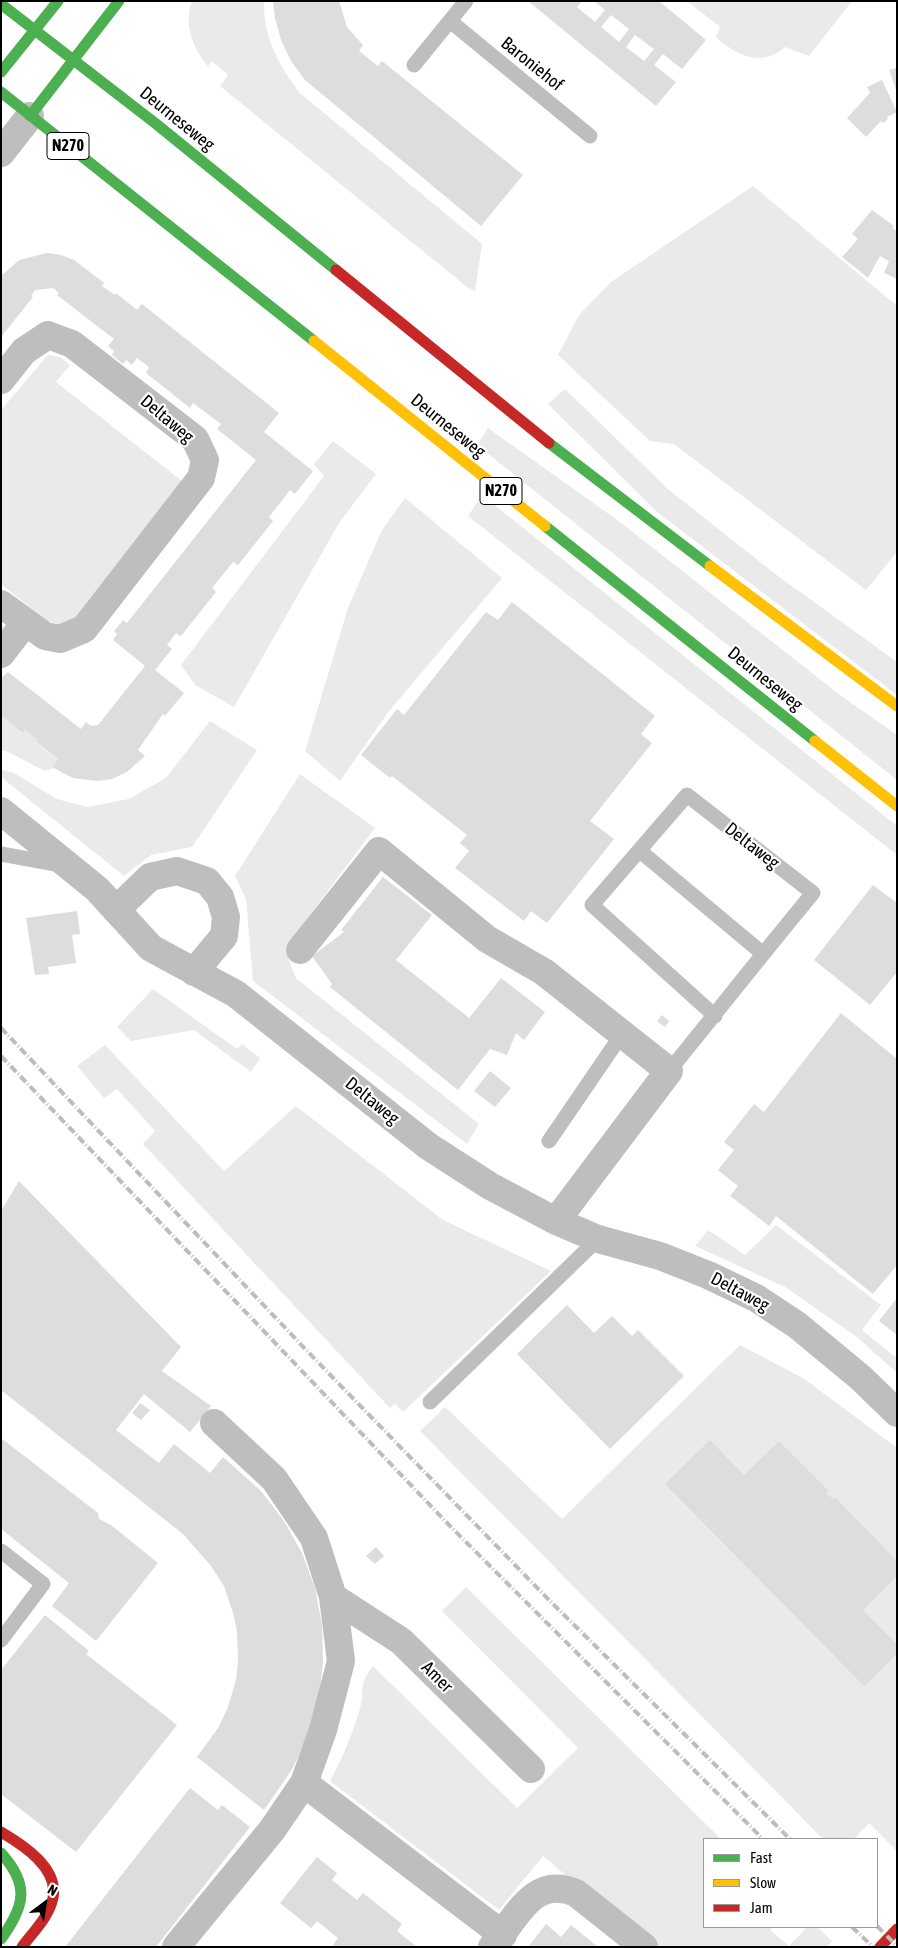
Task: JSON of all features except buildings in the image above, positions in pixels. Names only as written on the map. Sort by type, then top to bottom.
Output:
[{"type":"main road","points":[[1,72],[58,1]]},
{"type":"main road","points":[[30,116],[119,1]]},
{"type":"main road","name":"Deurneseweg","points":[[1,4],[163,129],[590,476],[897,706]]},
{"type":"main road","name":"Deurneseweg","points":[[1,92],[897,806]]},
{"type":"main road","points":[[1,1832],[25,1847],[40,1861],[48,1873],[53,1890],[54,1896],[45,1916],[22,1947]]},
{"type":"main road","points":[[1,1853],[20,1875],[23,1888],[18,1914],[1,1939]]},
{"type":"main road","points":[[880,1947],[897,1929]]},
{"type":"street","points":[[1,153],[30,116]]},
{"type":"street","name":"Deltaweg","points":[[1,380],[24,351],[48,335],[72,344],[195,438],[205,460],[201,478],[84,629],[60,639],[45,636],[1,604]]},
{"type":"street","points":[[1,654],[25,623]]},
{"type":"street","name":"Deltaweg","points":[[1,811],[71,866],[151,948],[236,994],[428,1146],[490,1186],[556,1220],[598,1239],[660,1256],[708,1275],[756,1298],[797,1325],[861,1378],[897,1413]]},
{"type":"street","points":[[300,950],[379,851],[487,939],[544,972],[669,1071]]},
{"type":"street","points":[[116,910],[150,877],[177,871],[207,881],[220,897],[226,917],[224,936],[194,972]]},
{"type":"street","name":"Deltaweg","points":[[556,1220],[669,1071]]},
{"type":"street","points":[[176,1947],[272,1830],[304,1783],[323,1730],[341,1661],[333,1597],[314,1538],[274,1479],[214,1423]]},
{"type":"street","name":"Amer","points":[[333,1597],[401,1641],[531,1769]]},
{"type":"street","points":[[304,1783],[498,1941],[532,1896],[543,1888],[563,1887],[576,1893],[644,1947]]},
{"type":"lane","points":[[414,64],[466,1]]},
{"type":"lane","name":"Baroniehof","points":[[450,21],[590,136]]},
{"type":"lane","name":"Deltaweg","points":[[669,1071],[715,1016],[762,953],[813,894],[687,795],[592,905],[715,1016]]},
{"type":"lane","points":[[640,851],[762,953]]},
{"type":"lane","points":[[1,854],[71,866]]},
{"type":"lane","points":[[550,1141],[622,1034]]},
{"type":"lane","points":[[430,1402],[598,1239]]},
{"type":"lane","points":[[1,1551],[43,1584],[1,1640]]},
{"type":"shaded area","points":[[192,1],[264,1],[264,14],[269,39],[279,62],[300,93],[482,244],[475,291],[467,287],[220,86],[228,75],[212,61],[208,66],[198,52],[191,35],[189,9]]},
{"type":"shaded area","points":[[687,1],[852,1],[809,56],[785,47],[767,57],[758,58],[740,54],[723,43],[716,37],[720,27]]},
{"type":"shaded area","points":[[753,186],[897,306],[897,552],[866,590],[674,444],[650,441],[558,355],[579,315],[611,282]]},
{"type":"shaded area","points":[[48,355],[60,357],[70,365],[56,382],[183,482],[75,623],[61,625],[47,621],[1,584],[1,410]]},
{"type":"shaded area","points":[[565,389],[669,490],[778,576],[897,662],[897,695],[657,512],[548,404]]},
{"type":"shaded area","points":[[488,428],[620,522],[840,695],[897,735],[897,780],[477,445]]},
{"type":"shaded area","points":[[333,441],[376,474],[339,523],[234,707],[195,685],[181,665],[324,476],[314,464]]},
{"type":"shaded area","points":[[482,495],[897,826],[897,855],[468,516]]},
{"type":"shaded area","points":[[405,498],[502,578],[389,711],[340,781],[305,751],[348,608],[382,530]]},
{"type":"shaded area","points":[[1,715],[23,732],[25,730],[38,740],[36,743],[58,759],[52,767],[54,768],[45,771],[6,751],[1,751]]},
{"type":"shaded area","points":[[210,721],[257,750],[192,847],[151,855],[124,876],[1,777],[2,770],[12,772],[57,799],[87,807],[129,799],[166,778]]},
{"type":"shaded area","points":[[300,774],[375,828],[291,940],[288,958],[296,978],[479,1124],[467,1144],[253,981],[246,899],[235,876]]},
{"type":"shaded area","points":[[153,989],[237,1049],[242,1044],[260,1058],[251,1072],[194,1030],[131,1041],[117,1027]]},
{"type":"shaded area","points":[[105,1045],[224,1171],[296,1106],[443,1220],[551,1271],[403,1412],[395,1404],[390,1408],[143,1144],[155,1131],[117,1089],[104,1098],[77,1066]]},
{"type":"shaded area","points":[[776,1225],[881,1305],[862,1330],[897,1358],[897,1373],[857,1337],[785,1287],[695,1246],[708,1230],[745,1255]]},
{"type":"shaded area","points":[[740,1345],[803,1378],[897,1448],[897,1851],[869,1823],[855,1838],[822,1838],[420,1431],[445,1407],[562,1519]]},
{"type":"shaded area","points":[[466,1587],[720,1838],[703,1838],[703,1928],[771,1928],[770,1930],[789,1946],[806,1928],[818,1928],[832,1941],[827,1947],[650,1947],[543,1856],[499,1910],[330,1781],[350,1737],[360,1709],[365,1678],[373,1666],[517,1808],[578,1748],[442,1611]]},
{"type":"railway","points":[[1,1028],[309,1353],[550,1601],[789,1838]]},
{"type":"railway","points":[[1,1056],[449,1525],[762,1838]]},
{"type":"railway","points":[[878,1927],[897,1946]]},
{"type":"railway","points":[[853,1928],[873,1947]]},
{"type":"traffic: fast","points":[[1,72],[58,1]]},
{"type":"traffic: fast","points":[[30,116],[119,1]]},
{"type":"traffic: fast","points":[[1,4],[155,123],[336,270]]},
{"type":"traffic: fast","points":[[1,92],[314,341]]},
{"type":"traffic: fast","points":[[549,443],[710,566]]},
{"type":"traffic: fast","points":[[545,526],[815,741]]},
{"type":"traffic: fast","points":[[1,1853],[17,1875],[21,1896],[15,1916],[1,1939]]},
{"type":"traffic: slow","points":[[314,341],[545,526]]},
{"type":"traffic: slow","points":[[710,566],[897,706]]},
{"type":"traffic: slow","points":[[815,741],[897,806]]},
{"type":"traffic: jam","points":[[336,270],[549,443]]},
{"type":"traffic: jam","points":[[1,1832],[38,1859],[51,1877],[53,1887],[53,1898],[48,1912],[22,1947]]},
{"type":"traffic: jam","points":[[880,1947],[897,1929]]}]
